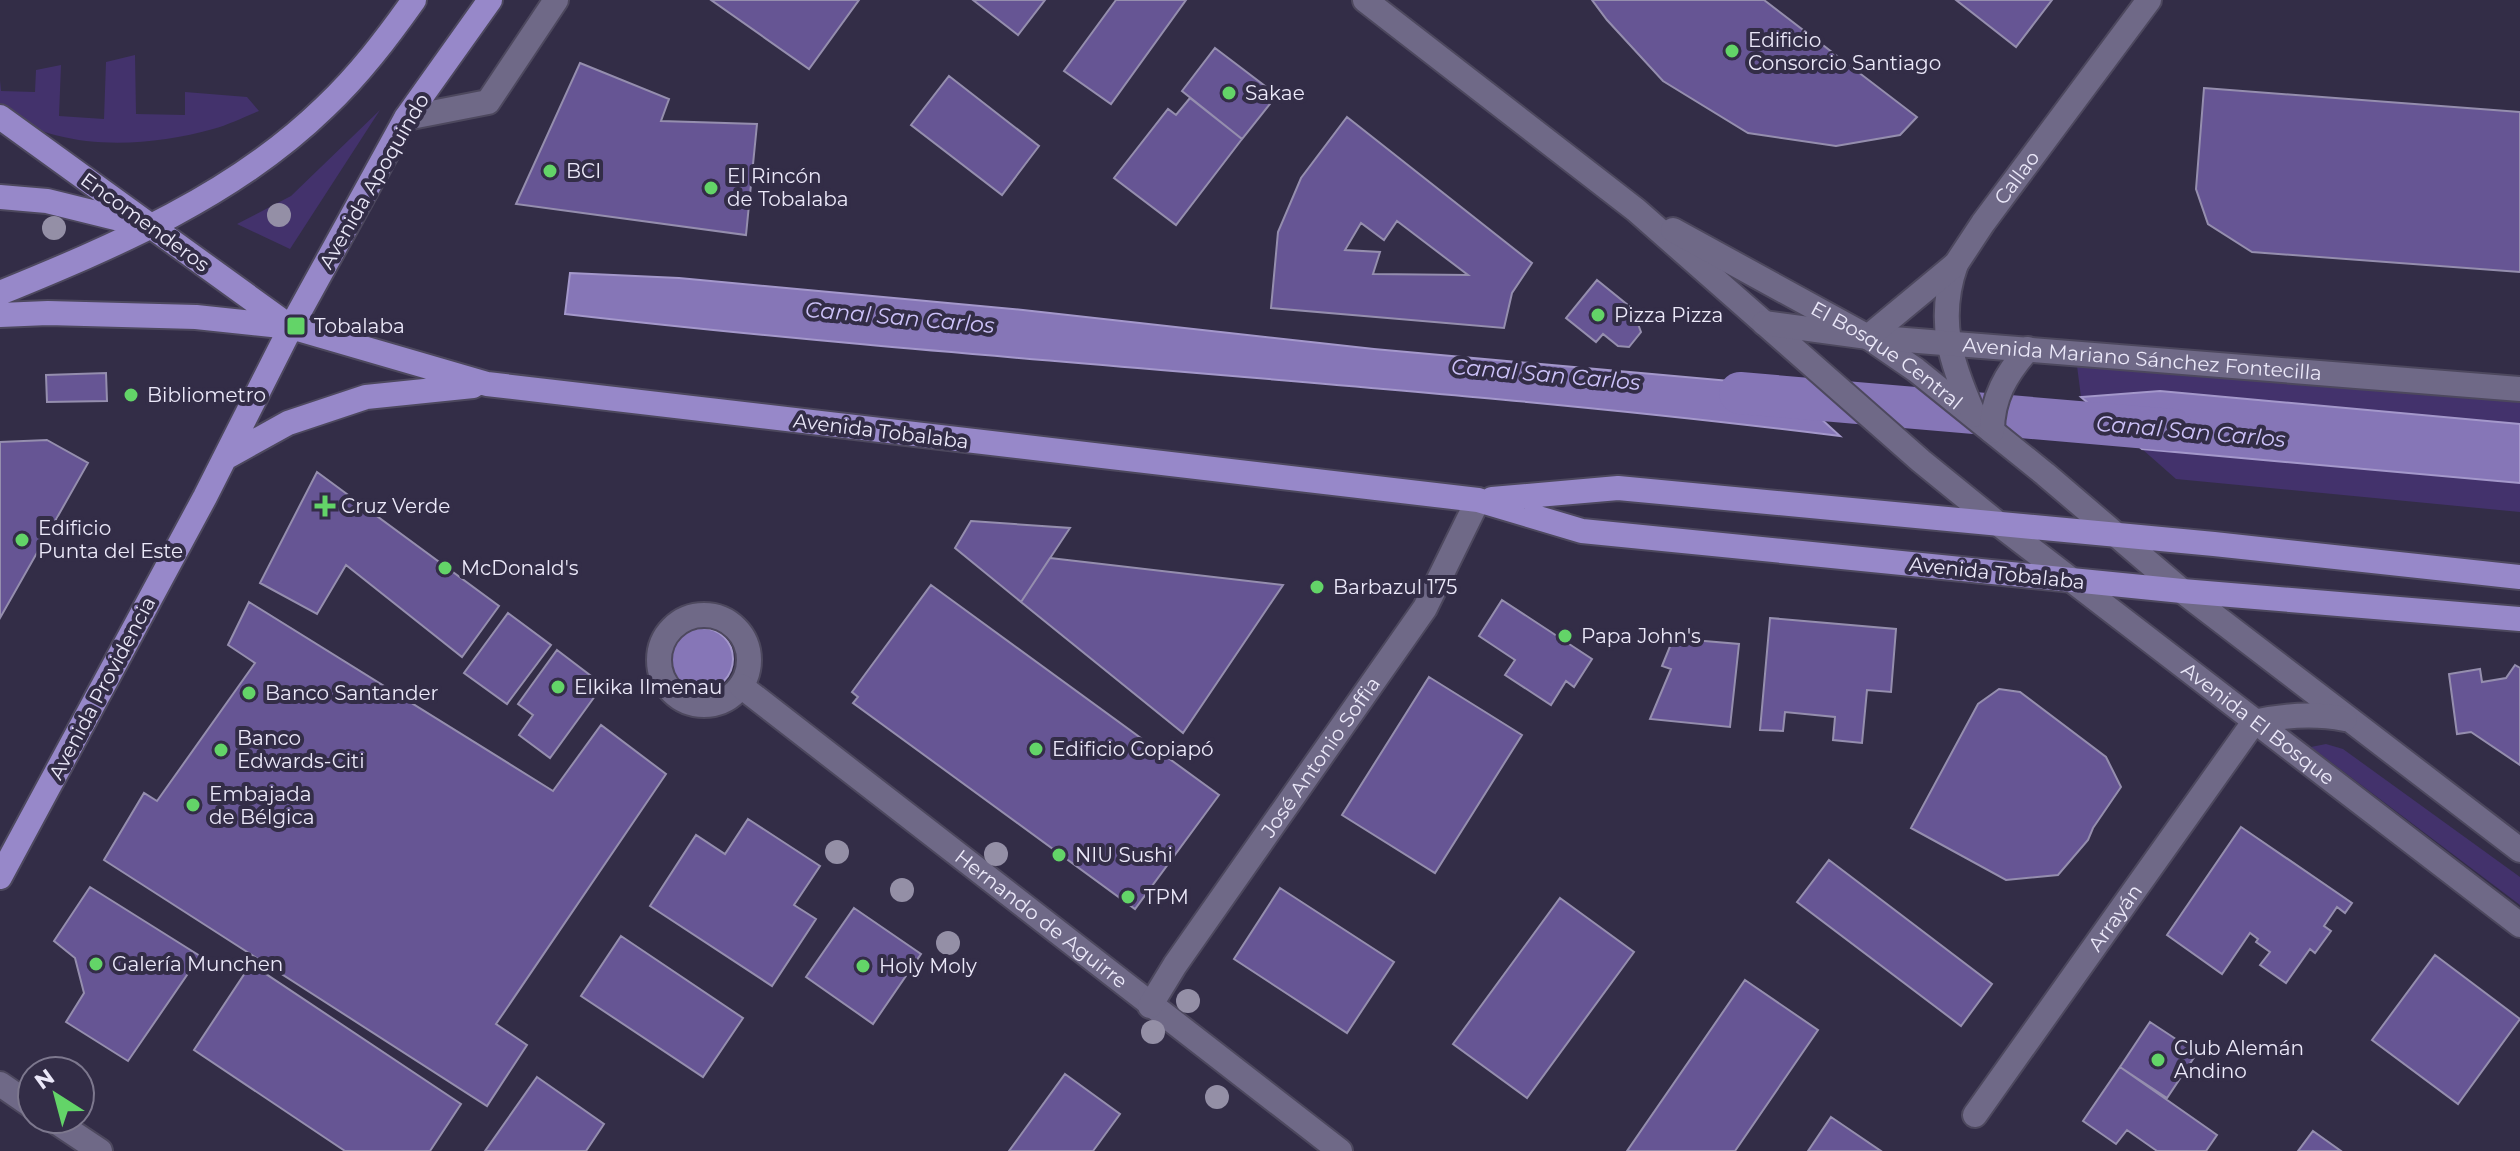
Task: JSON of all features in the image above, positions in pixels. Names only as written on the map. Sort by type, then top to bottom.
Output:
[{"type":"main road","points":[[0,293],[150,227],[223,186],[300,130],[362,68],[414,0]]},
{"type":"main road","name":"Avenida Apoquindo","points":[[291,327],[406,118],[490,0]]},
{"type":"main road","name":"Encomenderos","points":[[0,117],[291,327]]},
{"type":"main road","points":[[0,197],[47,201],[150,227]]},
{"type":"main road","points":[[0,315],[48,313],[196,317],[291,327]]},
{"type":"main road","name":"Avenida Tobalaba","points":[[291,327],[487,384],[1478,500],[1582,531],[2182,591],[2520,619]]},
{"type":"main road","name":"Avenida Providencia","points":[[0,877],[225,458],[291,327]]},
{"type":"main road","points":[[225,458],[288,423],[366,397],[487,384]]},
{"type":"main road","name":"Avenida Tobalaba","points":[[1478,500],[1618,488],[1996,522],[2520,577]]},
{"type":"street","points":[[406,118],[488,102],[556,0]]},
{"type":"street","name":"El Bosque Central","points":[[1365,0],[1636,210],[1996,522]]},
{"type":"street","name":"Callao","points":[[1868,337],[1956,264],[1983,223],[2149,0]]},
{"type":"street","name":"El Bosque Central","points":[[1636,210],[1868,337],[1984,424],[2116,535]]},
{"type":"street","points":[[1956,264],[1946,303],[1950,343],[1960,381],[1984,424]]},
{"type":"street","name":"Avenida Mariano Sánchez Fontecilla","points":[[1764,323],[1868,337],[2520,389]]},
{"type":"street","points":[[1984,424],[1999,389],[2028,349]]},
{"type":"street","name":"José Antonio Soffia","points":[[1150,1006],[1175,965],[1425,608],[1478,500]]},
{"type":"street","name":"Avenida El Bosque","points":[[1996,522],[2520,925]]},
{"type":"street","points":[[2116,535],[2182,591],[2520,850]]},
{"type":"street","name":"Hernando de Aguirre","points":[[741,686],[1340,1151]]},
{"type":"street","points":[[2254,722],[2295,715],[2350,719]]},
{"type":"street","name":"Arrayán","points":[[1975,1115],[2254,722]]},
{"type":"street","points":[[76,1135],[100,1151]]},
{"type":"shaded area","points":[[135,55],[136,114],[185,115],[185,92],[247,97],[259,111],[219,127],[187,135],[159,140],[104,142],[49,133],[24,124],[0,110],[0,80],[1,91],[35,92],[36,70],[61,65],[59,116],[104,119],[106,62]]},
{"type":"shaded area","points":[[380,110],[290,249],[237,224],[291,196]]},
{"type":"shaded area","points":[[2076,358],[2520,398],[2520,424],[2160,391],[2081,397]]},
{"type":"shaded area","points":[[2142,449],[2520,483],[2520,512],[2176,479]]},
{"type":"shaded area","points":[[2326,744],[2343,749],[2520,877],[2520,905],[2311,747]]},
{"type":"water","points":[[570,273],[679,278],[1023,310],[1374,349],[1785,386],[1840,436],[1522,401],[884,346],[565,314]]},
{"type":"water","points":[[2160,391],[2520,424],[2520,483],[2142,449],[2081,397]]},
{"type":"water","points":[[702,628],[724,637],[733,659],[724,681],[702,690],[680,681],[671,659],[680,637]]},
{"type":"building","points":[[711,0],[859,0],[809,69]]},
{"type":"building","points":[[973,0],[1045,0],[1018,35]]},
{"type":"building","points":[[1116,0],[1186,0],[1111,104],[1064,71]]},
{"type":"building","name":"Edificio Consorcio Santiago","points":[[1592,0],[1764,0],[1917,117],[1900,135],[1836,146],[1748,133],[1663,81]]},
{"type":"building","points":[[1956,0],[2052,0],[2016,47]]},
{"type":"building","name":"Sakae","points":[[1215,48],[1277,95],[1242,139],[1182,91]]},
{"type":"building","points":[[580,63],[669,99],[661,121],[757,124],[746,235],[516,204]]},
{"type":"building","points":[[949,76],[1039,146],[1002,195],[911,125]]},
{"type":"building","points":[[2204,88],[2520,112],[2520,272],[2252,252],[2208,224],[2196,189]]},
{"type":"building","points":[[1190,98],[1242,139],[1176,225],[1114,178],[1168,109],[1176,115]]},
{"type":"building","points":[[1347,117],[1532,263],[1512,293],[1504,328],[1271,308],[1278,232],[1301,178]],"holes":[[[1397,221],[1468,275],[1373,274],[1380,252],[1345,250],[1361,223],[1384,240]]]},
{"type":"building","name":"Pizza Pizza","points":[[1597,280],[1629,306],[1624,312],[1638,324],[1641,332],[1629,347],[1618,346],[1603,334],[1596,342],[1566,318]]},
{"type":"building","points":[[106,373],[107,401],[47,402],[46,375]]},
{"type":"building","name":"Edificio Punta del Este","points":[[47,440],[88,463],[0,618],[0,442]]},
{"type":"building","points":[[317,472],[499,606],[462,657],[346,565],[317,614],[260,583]]},
{"type":"building","points":[[971,521],[1070,528],[1021,602],[955,548]]},
{"type":"building","points":[[1050,558],[1283,585],[1183,733],[1021,602]]},
{"type":"building","name":"Edificio Copiapó","points":[[931,585],[1219,795],[1135,909],[853,703],[858,697],[852,692]]},
{"type":"building","points":[[1502,600],[1592,659],[1574,687],[1566,681],[1551,705],[1505,675],[1515,660],[1479,636]]},
{"type":"building","points":[[249,602],[553,791],[601,725],[666,774],[496,1024],[527,1045],[487,1106],[104,860],[144,793],[157,801],[255,663],[228,645]]},
{"type":"building","points":[[508,613],[551,645],[507,704],[464,673]]},
{"type":"building","points":[[1770,618],[1896,629],[1891,692],[1867,690],[1862,743],[1833,740],[1835,717],[1785,712],[1783,731],[1760,730]]},
{"type":"building","points":[[1673,639],[1686,645],[1693,640],[1739,644],[1730,727],[1650,719],[1671,669],[1662,666]]},
{"type":"building","points":[[557,650],[603,685],[550,758],[519,735],[533,715],[518,704]]},
{"type":"building","points":[[2515,665],[2520,668],[2520,765],[2471,732],[2457,734],[2449,674],[2480,669],[2482,682],[2506,678]]},
{"type":"building","points":[[1429,677],[1522,735],[1435,873],[1342,815]]},
{"type":"building","points":[[1999,689],[2020,692],[2106,757],[2121,787],[2088,840],[2058,875],[2006,880],[1911,828],[1978,704]]},
{"type":"building","points":[[748,819],[820,866],[794,905],[816,919],[772,986],[650,906],[696,835],[725,854]]},
{"type":"building","points":[[2241,827],[2352,903],[2345,913],[2337,907],[2324,926],[2331,931],[2315,953],[2310,949],[2286,983],[2260,965],[2270,952],[2250,933],[2222,974],[2167,935]]},
{"type":"building","points":[[1829,860],[1992,984],[1961,1026],[1797,902]]},
{"type":"building","points":[[90,887],[200,956],[128,1061],[66,1022],[84,993],[75,958],[54,941]]},
{"type":"building","points":[[1280,888],[1394,962],[1347,1033],[1234,959]]},
{"type":"building","points":[[1560,898],[1634,952],[1527,1098],[1453,1044]]},
{"type":"building","name":"Holy Moly","points":[[854,908],[921,954],[873,1024],[806,977]]},
{"type":"building","points":[[621,936],[743,1018],[703,1077],[581,996]]},
{"type":"building","points":[[2435,955],[2520,1019],[2458,1104],[2372,1040]]},
{"type":"building","points":[[251,964],[461,1104],[430,1151],[345,1151],[194,1050]]},
{"type":"building","points":[[1745,980],[1818,1030],[1735,1151],[1627,1151]]},
{"type":"building","name":"Club Alemán Andino","points":[[2150,1022],[2197,1053],[2167,1098],[2120,1067]]},
{"type":"building","points":[[2120,1067],[2217,1135],[2206,1151],[2157,1151],[2127,1130],[2116,1144],[2083,1121]]},
{"type":"building","points":[[1065,1074],[1120,1114],[1093,1151],[1009,1151]]},
{"type":"building","points":[[537,1077],[604,1124],[586,1151],[485,1151]]},
{"type":"building","points":[[1831,1117],[1881,1151],[1808,1151]]},
{"type":"building","points":[[2313,1131],[2341,1151],[2298,1151]]},
{"type":"waterway","name":"Canal San Carlos","points":[[1740,393],[2172,430]]},
{"type":"place","name":"Edificio Consorcio Santiago","points":[[1732,51]]},
{"type":"place","name":"Sakae","points":[[1229,93]]},
{"type":"place","name":"BCI","points":[[550,171]]},
{"type":"place","name":"El Rincón de Tobalaba","points":[[711,188]]},
{"type":"place","name":"Pizza Pizza","points":[[1598,315]]},
{"type":"place","name":"Tobalaba","points":[[296,326]]},
{"type":"place","name":"Bibliometro","points":[[131,395]]},
{"type":"place","name":"Cruz Verde","points":[[325,506]]},
{"type":"place","name":"Edificio Punta del Este","points":[[22,540]]},
{"type":"place","name":"McDonald's","points":[[445,568]]},
{"type":"place","name":"Barbazul 175","points":[[1317,587]]},
{"type":"place","name":"Papa John's","points":[[1565,636]]},
{"type":"place","name":"Elkika Ilmenau","points":[[558,687]]},
{"type":"place","name":"Banco Santander","points":[[249,693]]},
{"type":"place","name":"Edificio Copiapó","points":[[1036,749]]},
{"type":"place","name":"Banco Edwards-Citi","points":[[221,750]]},
{"type":"place","name":"Embajada de Bélgica","points":[[193,805]]},
{"type":"place","name":"NIU Sushi","points":[[1059,855]]},
{"type":"place","name":"TPM","points":[[1128,897]]},
{"type":"place","name":"Galería Munchen","points":[[96,964]]},
{"type":"place","name":"Holy Moly","points":[[863,966]]},
{"type":"place","name":"Club Alemán Andino","points":[[2158,1060]]}]
